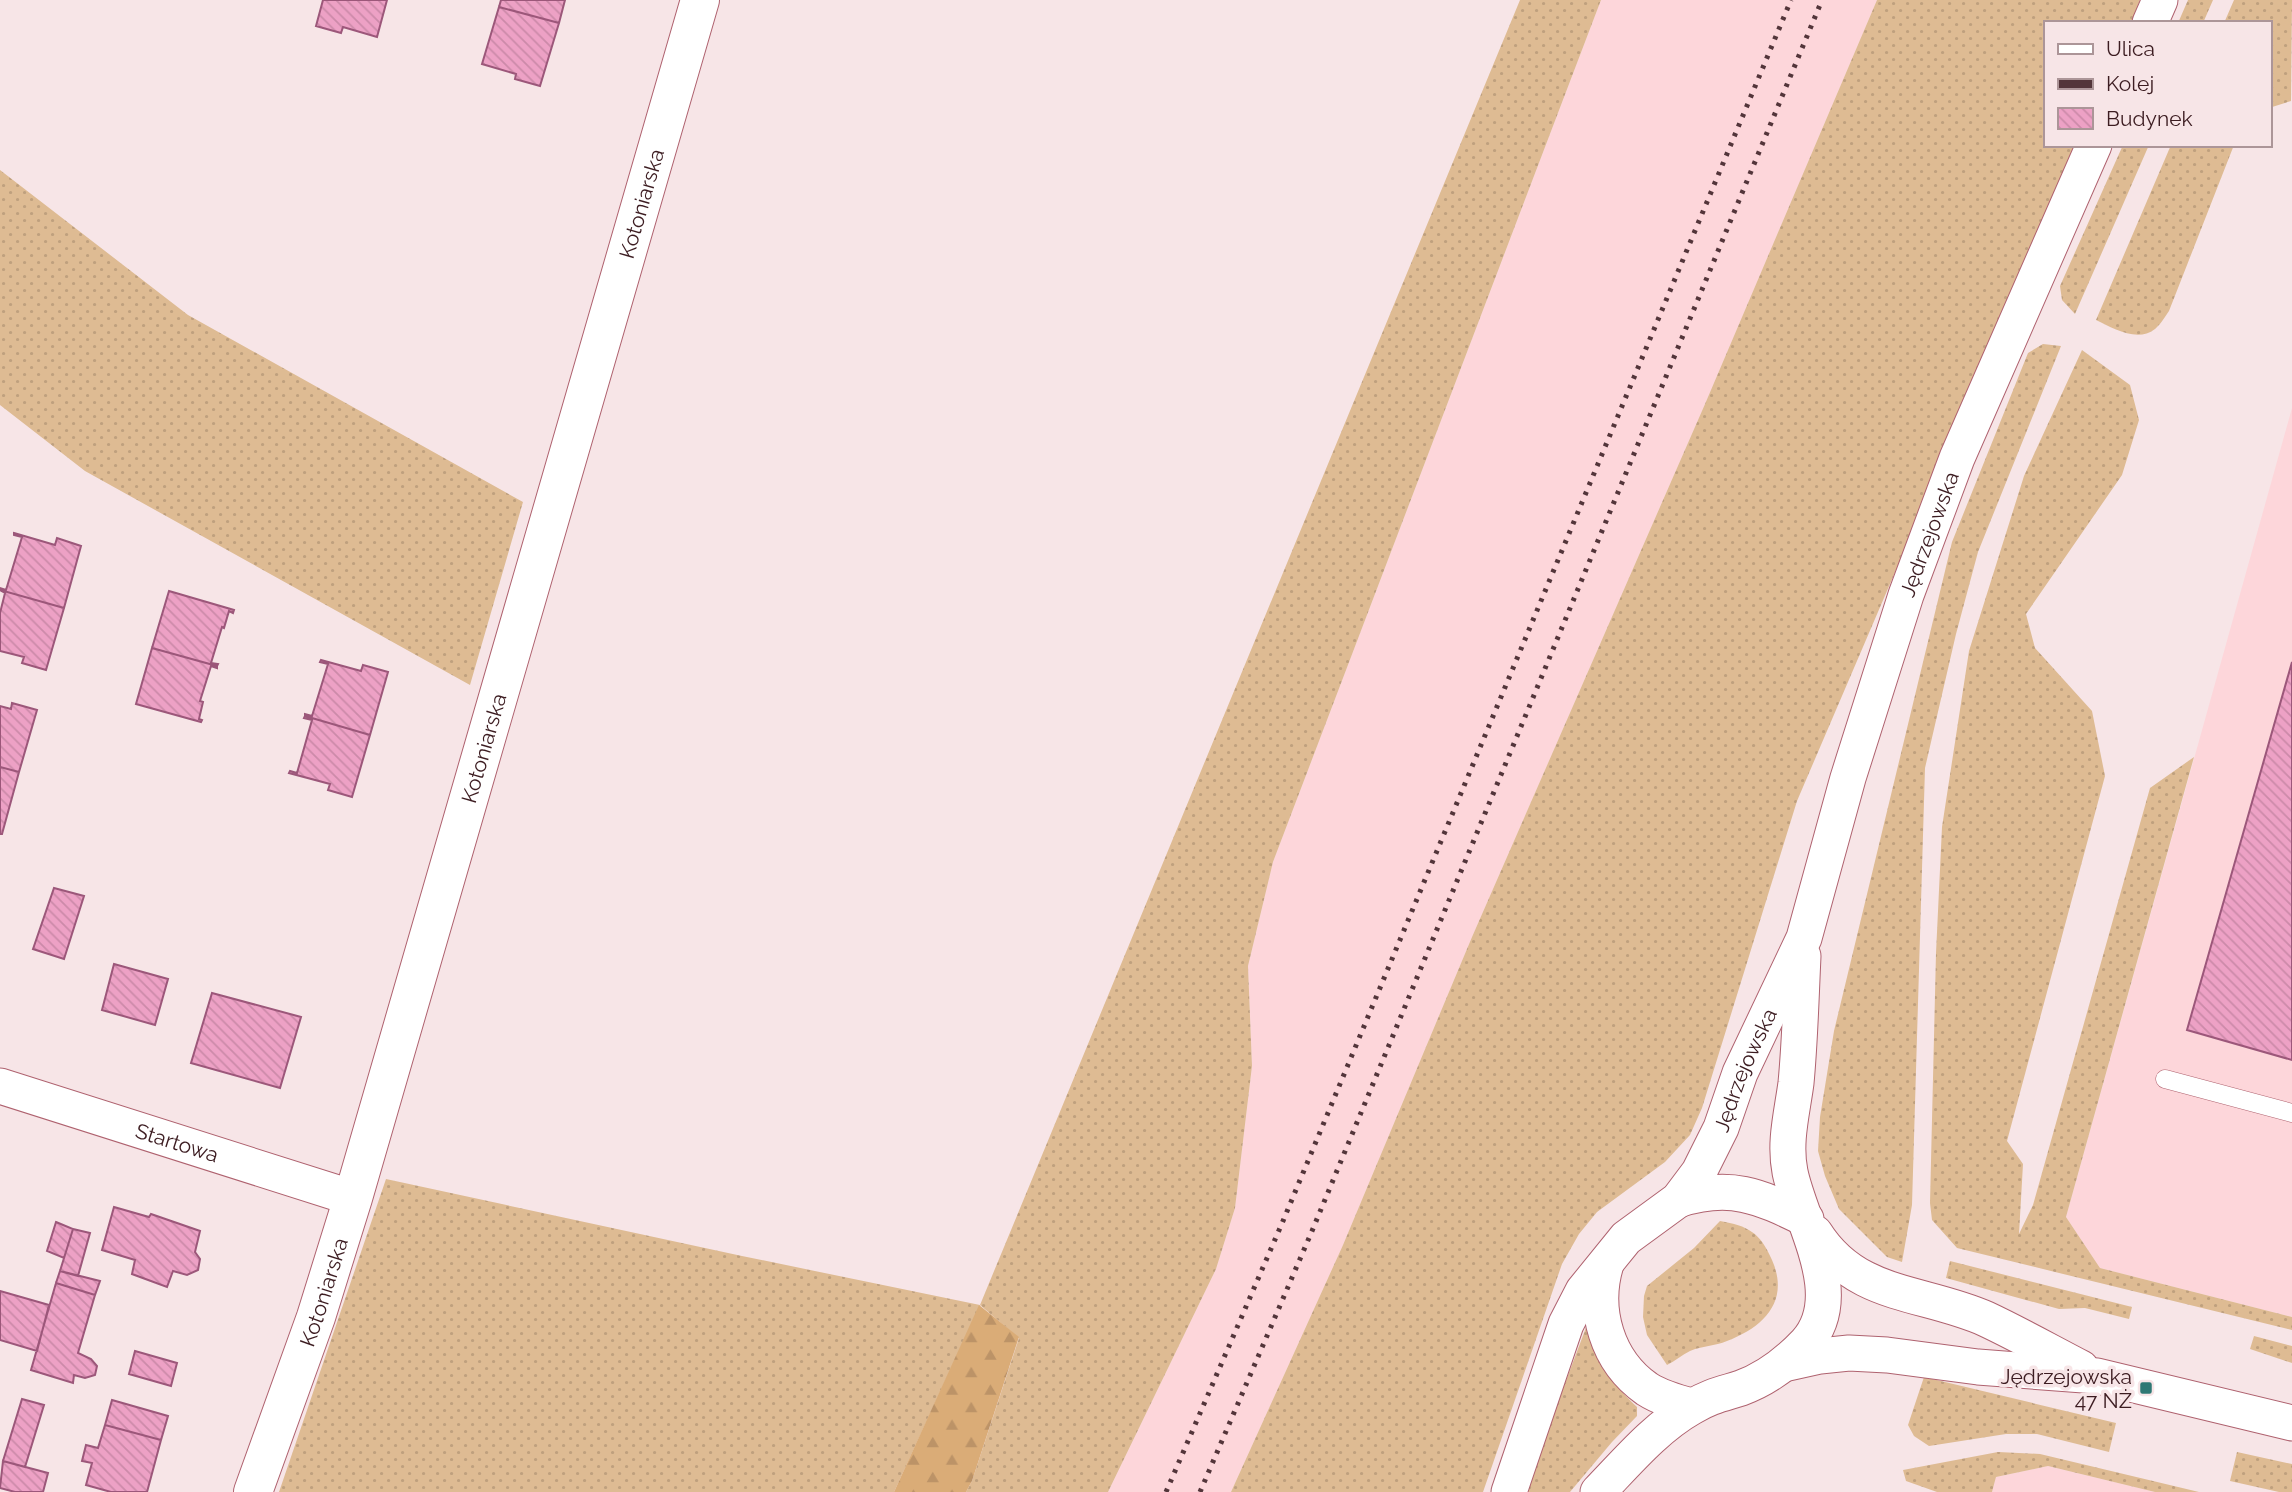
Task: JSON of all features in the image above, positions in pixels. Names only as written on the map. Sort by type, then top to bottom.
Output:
[{"type":"street","name":"Kotoniarska","points":[[253,1492],[316,1317],[353,1198],[700,0]]},
{"type":"street","points":[[2151,21],[2160,0]]},
{"type":"street","name":"Jędrzejowska","points":[[1509,1492],[1566,1324],[1583,1291],[1626,1238],[1678,1200],[1712,1150],[1740,1073],[1804,938],[1848,778],[1906,595],[1943,496],[2018,316],[2093,147]]},
{"type":"street","name":"Jędrzejowska","points":[[1598,1492],[1672,1419],[1714,1394],[1742,1388],[1784,1364],[1808,1341],[1819,1320],[1823,1294],[1818,1259],[1806,1219],[1798,1203],[1790,1170],[1787,1138],[1796,1083],[1804,938]]},
{"type":"street","name":"Startowa","points":[[0,1086],[353,1198]]},
{"type":"street","name":"Jędrzejowska","points":[[1678,1200],[1702,1192],[1742,1193],[1806,1219]]},
{"type":"street","points":[[1806,1219],[1825,1249],[1847,1270],[1868,1281],[1984,1318],[2097,1376]]},
{"type":"street","points":[[1607,1261],[1600,1298],[1602,1320],[1618,1359],[1631,1375],[1648,1389],[1667,1399],[1692,1406]]},
{"type":"street","points":[[1784,1364],[1849,1353],[2097,1376],[2292,1423]]},
{"type":"lane","points":[[2165,1079],[2292,1113]]},
{"type":"shaded area","points":[[1520,0],[1601,0],[1273,862],[1248,966],[1252,1066],[1235,1208],[1216,1269],[1108,1492],[966,1492],[1019,1338],[980,1305]]},
{"type":"shaded area","points":[[1601,0],[1877,0],[1705,404],[1472,937],[1343,1245],[1231,1492],[1108,1492],[1216,1269],[1235,1208],[1252,1066],[1248,966],[1273,862]]},
{"type":"shaded area","points":[[1877,0],[2140,0],[2132,21],[2044,21],[2044,147],[2077,147],[1797,801],[1702,1108],[1690,1135],[1665,1162],[1597,1212],[1579,1234],[1562,1264],[1483,1492],[1231,1492],[1343,1245],[1472,937],[1705,404]]},
{"type":"shaded area","points":[[2188,0],[2213,0],[2204,21],[2179,21]]},
{"type":"shaded area","points":[[2234,0],[2292,0],[2291,101],[2271,107],[2271,21],[2225,21]]},
{"type":"shaded area","points":[[2122,147],[2148,147],[2075,314],[2062,300],[2060,286]]},
{"type":"shaded area","points":[[2170,147],[2233,147],[2169,311],[2157,327],[2141,335],[2125,333],[2096,320]]},
{"type":"shaded area","points":[[0,170],[188,315],[523,502],[470,685],[85,471],[0,405]]},
{"type":"shaded area","points":[[2043,344],[2061,346],[1978,552],[1925,768],[1912,1205],[1902,1262],[1887,1257],[1839,1209],[1818,1151],[1820,1117],[1834,1031],[1952,542],[2028,353]]},
{"type":"shaded area","points":[[2082,350],[2130,385],[2139,420],[2122,475],[2026,614],[2035,648],[2092,711],[2105,776],[2007,1141],[2023,1164],[2019,1234],[2033,1205],[2150,788],[2194,757],[2066,1217],[2100,1268],[2292,1317],[2292,1330],[1957,1248],[1932,1220],[1930,1203],[1936,953],[1942,827],[1969,651],[2024,476]]},
{"type":"shaded area","points":[[2292,408],[2292,1317],[2100,1268],[2066,1217]]},
{"type":"shaded area","points":[[386,1179],[980,1305],[894,1492],[279,1492]]},
{"type":"shaded area","points":[[1720,1221],[1746,1228],[1763,1243],[1777,1275],[1775,1300],[1770,1311],[1752,1328],[1727,1341],[1690,1351],[1667,1365],[1647,1335],[1643,1317],[1647,1286],[1694,1248]]},
{"type":"shaded area","points":[[1950,1261],[2132,1307],[2129,1319],[2085,1308],[2059,1309],[1946,1278]]},
{"type":"shaded area","points":[[1587,1325],[1598,1359],[1620,1390],[1637,1407],[1637,1416],[1570,1492],[1524,1492]]},
{"type":"shaded area","points":[[2254,1336],[2292,1346],[2292,1363],[2250,1349]]},
{"type":"shaded area","points":[[1924,1377],[2116,1423],[2109,1452],[2037,1434],[2006,1434],[1929,1446],[1914,1436],[1908,1425]]},
{"type":"shaded area","points":[[1998,1452],[2040,1454],[2199,1492],[2155,1492],[2048,1466],[1996,1477],[1992,1492],[1937,1492],[1906,1481],[1903,1470]]},
{"type":"shaded area","points":[[2237,1452],[2292,1464],[2292,1492],[2279,1492],[2230,1481]]},
{"type":"shaded area","points":[[2048,1466],[2155,1492],[1992,1492],[1996,1477]]},
{"type":"green space","points":[[979,1305],[1019,1337],[972,1481],[966,1492],[894,1492]]},
{"type":"building","points":[[323,0],[387,0],[377,37],[343,27],[341,33],[316,26]]},
{"type":"building","points":[[501,0],[565,0],[559,23],[499,7]]},
{"type":"building","points":[[499,7],[559,23],[540,86],[515,79],[516,74],[482,64]]},
{"type":"building","points":[[14,533],[55,545],[57,538],[81,546],[64,608],[0,590],[6,590],[22,537]]},
{"type":"building","points":[[0,590],[64,608],[46,670],[22,663],[24,657],[0,651],[0,613],[5,593]]},
{"type":"building","points":[[169,591],[234,610],[233,613],[229,611],[224,628],[222,627],[211,663],[218,664],[217,666],[152,648]]},
{"type":"building","points":[[152,648],[217,666],[211,666],[200,701],[203,702],[199,719],[201,722],[136,704]]},
{"type":"building","points":[[321,660],[361,671],[363,665],[388,672],[370,735],[305,716],[312,716],[328,664],[320,662]]},
{"type":"building","points":[[2292,662],[2292,1060],[2187,1030]]},
{"type":"building","points":[[12,703],[37,710],[19,772],[0,767],[0,706],[11,709]]},
{"type":"building","points":[[305,716],[370,735],[352,797],[328,790],[330,784],[289,773],[297,773],[312,720],[304,718]]},
{"type":"building","points":[[0,767],[19,772],[2,834],[0,834]]},
{"type":"building","points":[[54,888],[84,896],[64,959],[33,949]]},
{"type":"building","points":[[114,964],[168,979],[155,1025],[102,1010]]},
{"type":"building","points":[[212,993],[301,1017],[280,1088],[191,1063]]},
{"type":"building","points":[[114,1207],[149,1217],[151,1214],[200,1231],[195,1252],[200,1259],[198,1270],[187,1275],[173,1271],[167,1287],[132,1274],[135,1260],[102,1250]]},
{"type":"building","points":[[56,1222],[73,1229],[64,1258],[47,1251]]},
{"type":"building","points":[[73,1229],[90,1233],[78,1276],[60,1271]]},
{"type":"building","points":[[60,1271],[100,1281],[95,1295],[56,1283]]},
{"type":"building","points":[[56,1283],[95,1295],[78,1353],[91,1359],[97,1366],[95,1375],[85,1378],[74,1375],[73,1383],[31,1370]]},
{"type":"building","points":[[0,1291],[49,1305],[37,1351],[0,1340]]},
{"type":"building","points":[[135,1351],[177,1363],[171,1386],[129,1374]]},
{"type":"building","points":[[22,1399],[44,1405],[25,1467],[3,1461]]},
{"type":"building","points":[[112,1400],[168,1416],[161,1440],[105,1425]]},
{"type":"building","points":[[105,1425],[161,1440],[147,1492],[111,1492],[86,1485],[92,1463],[82,1461],[86,1445],[98,1448]]},
{"type":"building","points":[[3,1461],[48,1473],[43,1492],[15,1492],[0,1488]]},
{"type":"railway","points":[[1166,1492],[1283,1221],[1791,0]]},
{"type":"railway","points":[[1200,1492],[1312,1231],[1822,0]]},
{"type":"place","name":"Jędrzejowska 47 NŻ","points":[[2146,1388]]}]
